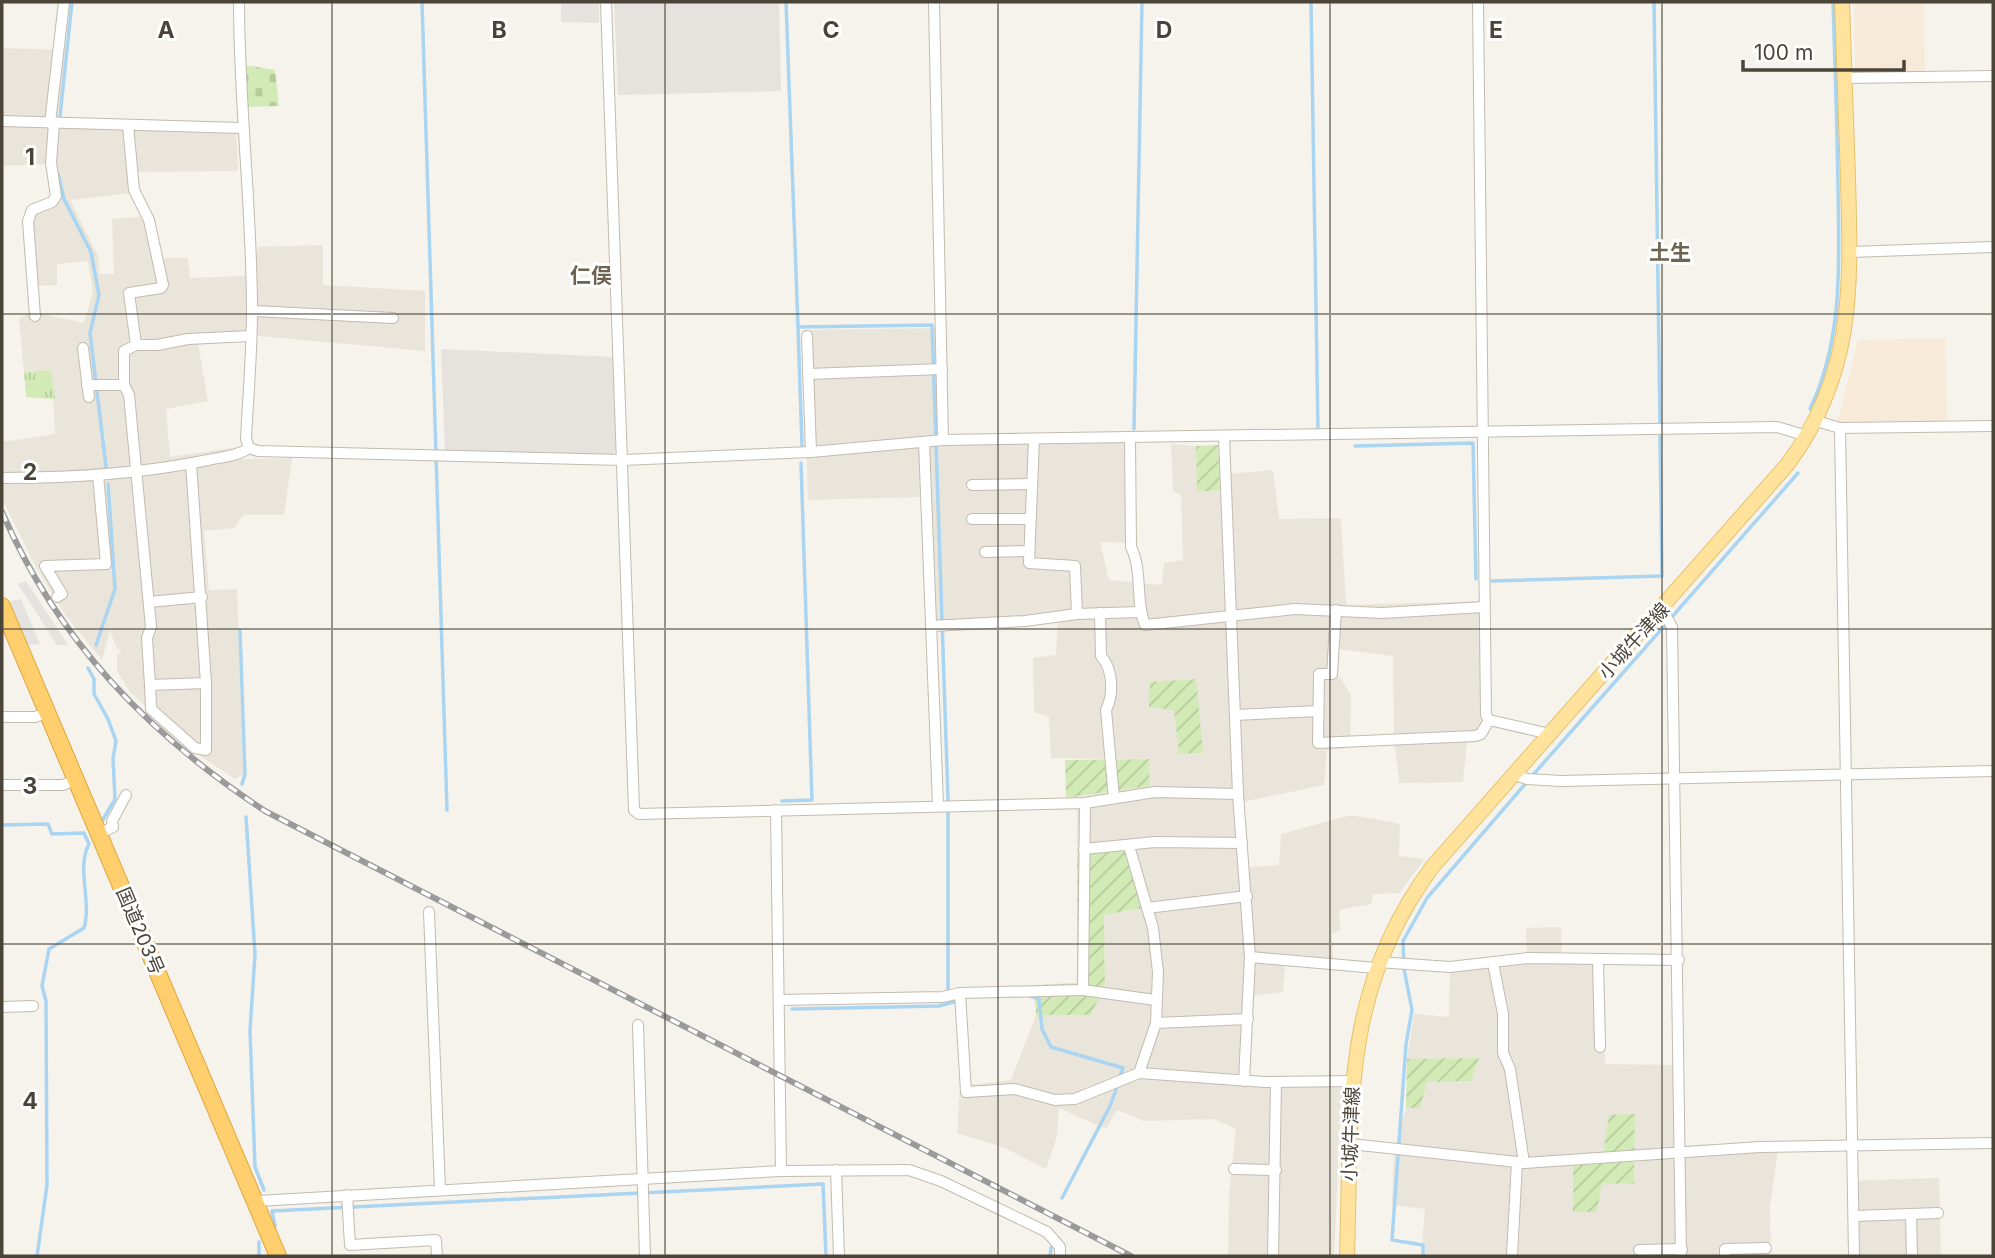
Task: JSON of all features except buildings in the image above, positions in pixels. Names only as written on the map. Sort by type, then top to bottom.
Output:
[{"type":"highway","name":"国道203号","points":[[2,606],[8,633],[47,713],[257,1201],[278,1256]]},
{"type":"main road","name":"小城牛津線","points":[[1347,1256],[1353,1081],[1359,1029],[1377,965],[1418,887],[1526,778],[1550,734],[1666,616],[1787,465],[1816,421],[1841,357],[1850,296],[1842,2]]},
{"type":"street","points":[[35,316],[28,221],[32,210],[52,202],[56,195],[51,163],[52,123],[64,2]]},
{"type":"street","points":[[239,2],[242,128],[252,311],[246,439],[249,448]]},
{"type":"street","points":[[606,2],[634,810],[639,814],[1085,803],[1155,792],[1238,794]]},
{"type":"street","points":[[934,2],[943,440]]},
{"type":"street","points":[[1478,2],[1486,715],[1489,720],[1550,734]]},
{"type":"street","points":[[1845,78],[1993,76]]},
{"type":"street","points":[[2,121],[242,128]]},
{"type":"street","points":[[128,125],[134,190],[149,220],[163,285],[160,288],[129,293],[136,345]]},
{"type":"street","points":[[1850,252],[1993,247]]},
{"type":"street","points":[[252,311],[393,318]]},
{"type":"street","points":[[191,463],[202,597],[206,750],[195,747],[151,709],[147,638],[151,627],[138,471],[129,395],[124,385],[124,351],[136,345],[251,336]]},
{"type":"street","points":[[807,336],[811,452]]},
{"type":"street","points":[[83,348],[89,397]]},
{"type":"street","points":[[808,374],[942,369]]},
{"type":"street","points":[[87,385],[124,385]]},
{"type":"street","points":[[1816,421],[1840,428],[1993,426]]},
{"type":"street","points":[[2,478],[138,471],[191,463],[239,453],[249,448],[258,451],[623,460],[811,452],[943,440],[1482,434],[1777,427],[1807,436]]},
{"type":"street","points":[[1840,428],[1854,1256]]},
{"type":"street","points":[[1224,437],[1238,794],[1250,957],[1244,1081]]},
{"type":"street","points":[[1130,438],[1131,547],[1137,558],[1140,612],[1145,625],[1295,610],[1382,613],[1484,607]]},
{"type":"street","points":[[1034,439],[1029,563],[1075,566],[1077,614]]},
{"type":"street","points":[[924,443],[938,805]]},
{"type":"street","points":[[57,597],[62,594],[45,566],[106,564],[98,475]]},
{"type":"street","points":[[972,485],[1032,484]]},
{"type":"street","points":[[972,519],[1030,519]]},
{"type":"street","points":[[985,552],[1029,551]]},
{"type":"street","points":[[149,602],[202,597]]},
{"type":"street","points":[[1336,610],[1332,674],[1319,674],[1318,743],[1475,736],[1480,734],[1489,720]]},
{"type":"street","points":[[931,626],[1077,614],[1140,612]]},
{"type":"street","points":[[1100,613],[1101,656],[1108,664],[1112,698],[1106,710],[1114,798]]},
{"type":"street","points":[[1639,1250],[1681,1253],[1675,778],[1666,616]]},
{"type":"street","points":[[150,685],[206,682]]},
{"type":"street","points":[[1235,715],[1318,711]]},
{"type":"street","points":[[2,717],[34,717],[47,713]]},
{"type":"street","points":[[1526,778],[1675,778],[1993,771]]},
{"type":"street","points":[[2,785],[63,785],[75,780]]},
{"type":"street","points":[[99,834],[113,827],[112,821],[126,795]]},
{"type":"street","points":[[1083,990],[1085,803]]},
{"type":"street","points":[[776,810],[782,1171]]},
{"type":"street","points":[[1084,849],[1155,842],[1242,843]]},
{"type":"street","points":[[1129,846],[1153,928],[1158,972],[1156,1023],[1139,1073]]},
{"type":"street","points":[[1147,908],[1247,896]]},
{"type":"street","points":[[429,912],[440,1190]]},
{"type":"street","points":[[1250,957],[1450,967],[1528,958],[1679,960]]},
{"type":"street","points":[[1598,959],[1600,1047]]},
{"type":"street","points":[[1493,963],[1503,1014],[1503,1053],[1510,1069],[1521,1162],[1512,1256]]},
{"type":"street","points":[[779,1000],[942,997],[960,993],[1083,990],[1155,1000]]},
{"type":"street","points":[[960,993],[966,1092],[1014,1089],[1055,1100],[1075,1099],[1139,1073],[1244,1081],[1353,1081]]},
{"type":"street","points":[[2,1007],[33,1006]]},
{"type":"street","points":[[1156,1023],[1248,1019]]},
{"type":"street","points":[[638,1025],[645,1256]]},
{"type":"street","points":[[1273,1256],[1276,1082]]},
{"type":"street","points":[[1351,1144],[1521,1162],[1853,1144],[1993,1143]]},
{"type":"street","points":[[1234,1169],[1276,1170]]},
{"type":"street","points":[[836,1170],[839,1256]]},
{"type":"street","points":[[257,1201],[782,1171],[909,1170],[941,1181],[1046,1232],[1060,1247],[1060,1256]]},
{"type":"street","points":[[347,1195],[350,1245],[436,1240],[437,1256]]},
{"type":"street","points":[[1855,1216],[1938,1213]]},
{"type":"street","points":[[1911,1214],[1912,1256]]},
{"type":"street","points":[[375,1244],[376,1256]]},
{"type":"street","points":[[1725,1256],[1725,1248],[1766,1248]]},
{"type":"shaded area","points":[[561,2],[599,2],[599,23],[561,22]]},
{"type":"shaded area","points":[[614,2],[779,2],[781,91],[618,95]]},
{"type":"shaded area","points":[[1854,2],[1924,2],[1925,74],[1855,76]]},
{"type":"shaded area","points":[[2,48],[68,50],[59,118],[236,124],[238,171],[136,172],[132,193],[70,200],[99,258],[99,274],[114,274],[112,219],[154,216],[163,258],[188,258],[190,278],[244,276],[259,247],[323,245],[323,285],[425,291],[425,351],[259,336],[198,343],[208,401],[166,409],[170,457],[232,448],[241,459],[292,458],[284,515],[243,515],[234,528],[204,531],[209,590],[237,589],[243,774],[235,779],[193,751],[130,692],[117,671],[117,656],[121,649],[117,649],[110,631],[102,660],[66,616],[33,562],[2,498],[2,442],[55,434],[51,370],[24,372],[19,319],[32,312],[84,323],[93,291],[88,261],[57,264],[57,285],[30,286],[25,211],[31,203],[48,199],[52,192],[46,164],[2,166]]},
{"type":"shaded area","points":[[937,328],[938,437],[1128,434],[1134,543],[1100,542],[1109,580],[1162,585],[1164,563],[1183,560],[1181,495],[1173,491],[1171,444],[1196,446],[1198,492],[1220,490],[1219,475],[1273,470],[1279,519],[1341,518],[1346,605],[1488,601],[1489,712],[1496,718],[1484,737],[1467,741],[1463,782],[1399,783],[1394,736],[1393,656],[1338,649],[1338,675],[1351,694],[1350,748],[1327,750],[1324,785],[1243,802],[1249,867],[1279,865],[1281,834],[1351,815],[1400,824],[1399,856],[1425,859],[1399,893],[1373,894],[1371,904],[1339,910],[1340,930],[1332,934],[1334,970],[1285,965],[1283,992],[1253,996],[1245,1084],[1342,1085],[1334,1256],[1228,1256],[1229,1194],[1236,1129],[1214,1119],[1144,1121],[1117,1110],[1106,1129],[1059,1108],[1057,1136],[1046,1169],[1005,1148],[957,1133],[960,1086],[1011,1080],[1036,1015],[1091,1015],[1105,984],[1104,914],[1141,908],[1126,850],[1077,855],[1077,797],[1150,786],[1149,759],[1051,758],[1049,717],[1034,712],[1033,658],[1056,655],[1058,621],[927,632],[921,497],[808,500],[803,330]],"holes":[[[1174,709],[1203,753],[1179,754]]]},
{"type":"shaded area","points":[[1945,338],[1947,421],[1837,422],[1858,340]]},
{"type":"shaded area","points":[[441,349],[613,357],[616,449],[612,456],[445,451]]},
{"type":"shaded area","points":[[26,581],[68,645],[57,645],[18,584]]},
{"type":"shaded area","points":[[21,599],[40,644],[28,645],[10,601]]},
{"type":"shaded area","points":[[1561,927],[1562,955],[1603,955],[1605,1064],[1674,1065],[1676,1146],[1779,1141],[1770,1207],[1771,1256],[1421,1256],[1425,1209],[1392,1205],[1394,1152],[1406,1108],[1420,1108],[1427,1082],[1478,1058],[1407,1059],[1414,1014],[1449,1017],[1450,962],[1527,953],[1526,928]],"holes":[[[1635,1115],[1634,1183],[1602,1183]]]},
{"type":"shaded area","points":[[1939,1178],[1941,1256],[1850,1256],[1850,1181]]},
{"type":"green space","points":[[244,65],[275,70],[279,106],[248,107]]},
{"type":"green space","points":[[51,370],[55,399],[26,397],[24,372]]},
{"type":"green space","points":[[1218,445],[1220,490],[1197,492],[1196,446]]},
{"type":"green space","points":[[1196,679],[1203,753],[1179,754],[1174,710],[1149,707],[1150,682]]},
{"type":"green space","points":[[1149,759],[1150,786],[1066,798],[1065,760]]},
{"type":"green space","points":[[1126,850],[1142,908],[1104,915],[1105,984],[1091,1015],[1036,1015],[1034,985],[1077,983],[1077,855]]},
{"type":"green space","points":[[1479,1058],[1471,1081],[1427,1082],[1420,1108],[1406,1108],[1407,1059]]},
{"type":"green space","points":[[1635,1114],[1634,1184],[1602,1183],[1597,1212],[1573,1212],[1573,1165],[1602,1161],[1609,1115]]},
{"type":"waterway","points":[[60,116],[72,2]]},
{"type":"waterway","points":[[422,2],[447,810]]},
{"type":"waterway","points":[[786,2],[798,327],[932,325],[948,798],[948,1003]]},
{"type":"waterway","points":[[1134,429],[1142,2]]},
{"type":"waterway","points":[[1311,2],[1318,431]]},
{"type":"waterway","points":[[1654,2],[1660,423]]},
{"type":"waterway","points":[[1810,409],[1829,355],[1839,270],[1833,2]]},
{"type":"waterway","points":[[58,174],[64,199],[91,252],[99,295],[90,333],[106,467]]},
{"type":"waterway","points":[[798,327],[802,446]]},
{"type":"waterway","points":[[1492,581],[1662,576],[1660,436]]},
{"type":"waterway","points":[[1355,446],[1473,443],[1476,579]]},
{"type":"waterway","points":[[782,801],[812,800],[801,463]]},
{"type":"waterway","points":[[1671,618],[1798,473]]},
{"type":"waterway","points":[[96,645],[115,589],[108,484]]},
{"type":"waterway","points":[[1532,776],[1666,624]]},
{"type":"waterway","points":[[240,631],[245,774],[242,784]]},
{"type":"waterway","points":[[88,668],[94,679],[94,694],[116,741],[113,758],[115,799],[101,823]]},
{"type":"waterway","points":[[1423,1256],[1423,1245],[1392,1240],[1406,1044],[1412,1010],[1404,969],[1403,941],[1427,898],[1527,782]]},
{"type":"waterway","points":[[246,817],[255,954],[250,1031],[255,1167],[264,1190]]},
{"type":"waterway","points":[[2,825],[48,824],[52,834],[84,833],[89,844],[84,863],[84,928],[49,949],[42,986],[46,1001],[47,1185],[37,1256]]},
{"type":"waterway","points":[[1030,996],[1039,999],[1042,1029],[1051,1047],[1123,1068],[1119,1079]]},
{"type":"waterway","points":[[792,1009],[939,1006],[960,1000]]},
{"type":"waterway","points":[[1062,1198],[1110,1106],[1117,1087]]},
{"type":"waterway","points":[[275,1226],[272,1211],[823,1184],[826,1256]]},
{"type":"waterway","points":[[259,1242],[259,1256]]},
{"type":"waterway","points":[[1050,1256],[1051,1248]]},
{"type":"railway","points":[[2,512],[50,602],[79,643],[111,681],[145,717],[182,750],[265,811],[1131,1256]]},
{"type":"district","name":"土生","points":[[1670,252]]},
{"type":"district","name":"仁俣","points":[[591,275]]}]
